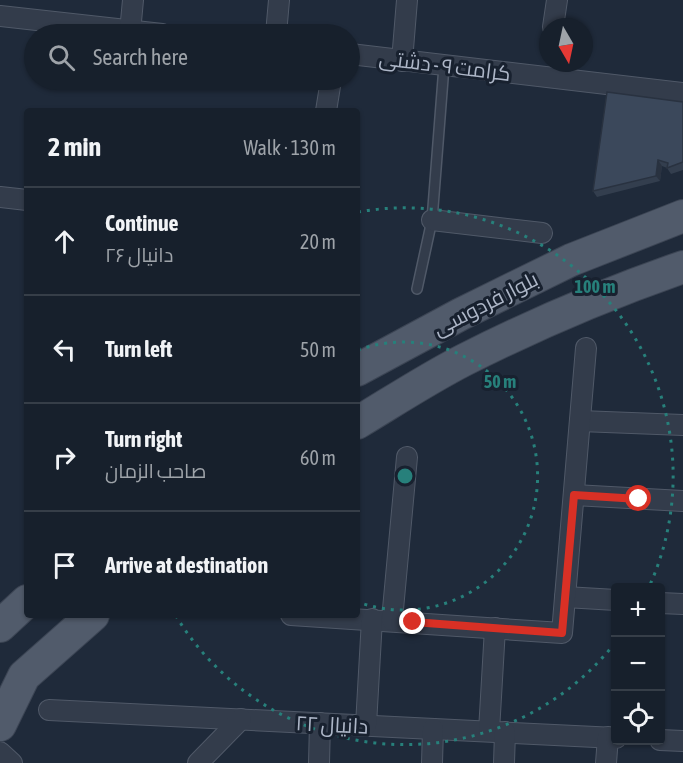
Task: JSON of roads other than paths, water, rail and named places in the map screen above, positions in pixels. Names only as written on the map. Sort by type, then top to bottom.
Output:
[{"type":"main road","name":"بلوار فردوسی","points":[[360,368],[461,314],[571,260],[683,216]]},
{"type":"main road","name":"بلوار فردوسی","points":[[360,421],[462,361],[528,329],[618,291],[683,267]]},
{"type":"main road","points":[[0,626],[24,604]]},
{"type":"main road","points":[[0,725],[24,676],[90,618]]},
{"type":"street","points":[[131,24],[133,0]]},
{"type":"street","points":[[277,24],[279,0]]},
{"type":"street","points":[[402,61],[407,0]]},
{"type":"street","points":[[554,18],[557,0]]},
{"type":"street","points":[[0,16],[65,24]]},
{"type":"street","name":"کرامت ۹ - دشتی","points":[[360,55],[444,66],[539,68]]},
{"type":"street","name":"کرامت ۹ - دشتی","points":[[569,72],[683,93]]},
{"type":"street","points":[[326,108],[329,90]]},
{"type":"street","points":[[0,196],[24,200]]},
{"type":"street","points":[[432,220],[542,233]]},
{"type":"street","points":[[352,618],[562,633],[586,348]]},
{"type":"street","points":[[580,421],[683,425]]},
{"type":"street","points":[[392,620],[406,457]]},
{"type":"street","points":[[574,495],[683,501]]},
{"type":"street","points":[[565,597],[611,600]]},
{"type":"street","points":[[665,603],[683,604]]},
{"type":"street","points":[[366,725],[372,619]]},
{"type":"street","points":[[495,628],[497,732],[504,763]]},
{"type":"street","name":"دانیال ۲۲","points":[[49,710],[611,737]]},
{"type":"street","points":[[198,763],[242,719]]},
{"type":"street","points":[[319,763],[320,723]]},
{"type":"street","points":[[432,763],[433,729]]},
{"type":"street","points":[[665,740],[683,741]]},
{"type":"street","points":[[606,763],[611,741]]},
{"type":"street","points":[[0,752],[12,763]]},
{"type":"lane","points":[[417,289],[432,220],[444,66]]}]
